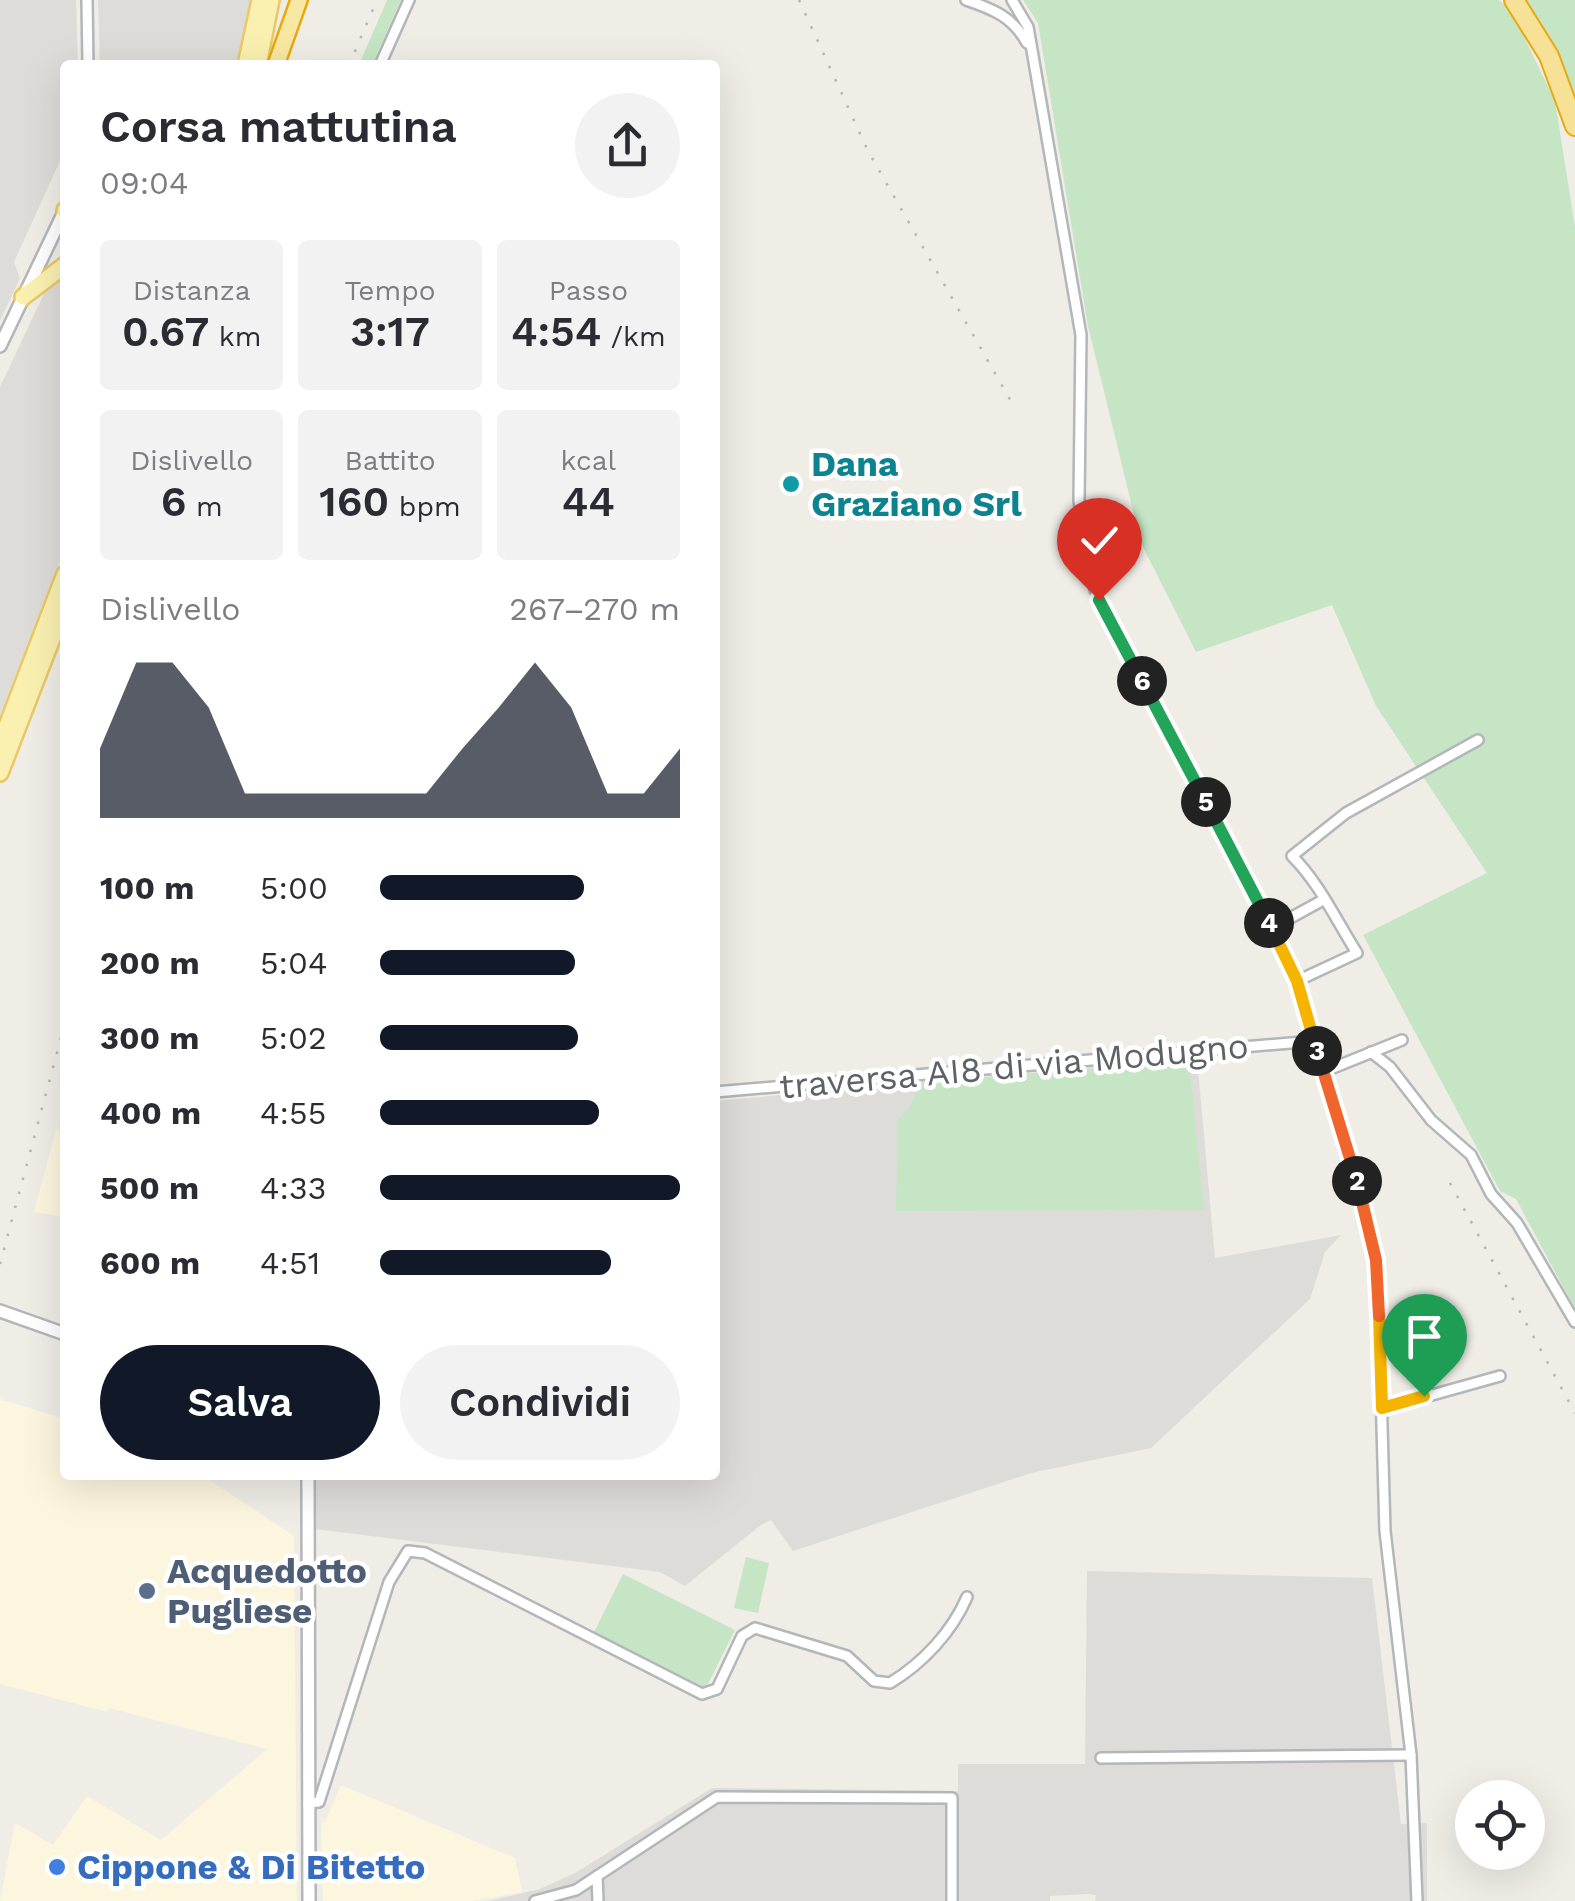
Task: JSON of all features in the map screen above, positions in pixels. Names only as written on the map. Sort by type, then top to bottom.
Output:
[{"type":"highway","points":[[278,60],[299,0]]},
{"type":"highway","points":[[1514,0],[1549,56],[1575,126]]},
{"type":"main road","points":[[247,60],[260,0]]},
{"type":"main road","points":[[259,60],[271,0]]},
{"type":"main road","points":[[23,297],[60,269]]},
{"type":"main road","points":[[0,744],[60,587]]},
{"type":"main road","points":[[0,772],[60,619]]},
{"type":"street","points":[[87,0],[88,60]]},
{"type":"street","points":[[382,60],[408,0]]},
{"type":"street","points":[[966,0],[1001,13],[1015,25],[1031,50]]},
{"type":"street","points":[[1012,0],[1028,26],[1080,335],[1078,486],[1094,590],[1297,981],[1362,1195],[1376,1260],[1385,1530],[1412,1755],[1417,1901]]},
{"type":"street","points":[[0,346],[60,220]]},
{"type":"street","points":[[1297,981],[1357,953],[1314,878],[1292,856],[1346,813],[1478,740]]},
{"type":"street","points":[[1272,928],[1324,900]]},
{"type":"street","points":[[1323,1072],[1402,1040]]},
{"type":"street","name":"traversa AI8 di via Modugno","points":[[720,1092],[1314,1041]]},
{"type":"street","points":[[1371,1052],[1390,1067],[1431,1120],[1467,1151],[1491,1194],[1518,1223],[1575,1322]]},
{"type":"street","points":[[0,1311],[60,1332]]},
{"type":"street","points":[[1382,1408],[1500,1376]]},
{"type":"street","points":[[299,1480],[306,1506]]},
{"type":"street","points":[[308,1480],[309,1901]]},
{"type":"street","points":[[308,1803],[319,1802],[389,1582],[408,1550],[426,1553],[702,1694],[716,1689],[742,1636],[755,1628],[847,1656],[874,1681],[890,1683],[936,1645],[967,1597]]},
{"type":"street","points":[[1101,1758],[1412,1755]]},
{"type":"street","points":[[535,1901],[576,1890],[717,1797],[952,1798],[952,1901]]},
{"type":"street","points":[[597,1876],[598,1901]]},
{"type":"shaded area","points":[[0,0],[76,0],[78,60],[60,60],[60,163],[14,262],[20,278],[0,321]]},
{"type":"shaded area","points":[[98,0],[250,0],[238,60],[100,60]]},
{"type":"shaded area","points":[[60,260],[60,561],[0,715],[0,387]]},
{"type":"shaded area","points":[[1197,1058],[1215,1258],[1341,1235],[1325,1252],[1310,1299],[1151,1448],[1031,1473],[793,1551],[771,1520],[685,1586],[660,1572],[315,1529],[314,1480],[720,1480],[720,1101]]},
{"type":"shaded area","points":[[56,1130],[60,1130],[60,1216],[34,1212]]},
{"type":"shaded area","name":"Acquedotto Pugliese","points":[[0,1399],[60,1417],[60,1480],[210,1480],[294,1536],[297,1901],[0,1901],[15,1823],[53,1845],[87,1796],[161,1840],[267,1749],[0,1684]]},
{"type":"shaded area","points":[[1087,1571],[1372,1578],[1401,1824],[1427,1823],[1427,1901],[1095,1901],[1096,1895],[1088,1894],[1050,1896],[1050,1901],[488,1901],[540,1889],[577,1872],[712,1788],[958,1791],[958,1764],[1085,1764]]},
{"type":"shaded area","points":[[341,1785],[515,1858],[522,1892],[472,1901],[323,1901],[321,1823],[325,1822]]},
{"type":"green space","points":[[387,0],[401,0],[374,60],[361,60]]},
{"type":"green space","points":[[1023,0],[1499,0],[1511,10],[1555,101],[1575,227],[1575,1309],[1516,1199],[1500,1191],[1363,935],[1487,873],[1376,706],[1332,605],[1196,652],[1141,543],[1088,326],[1038,23]]},
{"type":"green space","points":[[1519,0],[1575,0],[1575,112]]},
{"type":"green space","points":[[1189,1061],[1204,1210],[896,1211],[898,1119],[910,1107],[921,1082]]},
{"type":"green space","points":[[746,1557],[769,1563],[758,1613],[734,1608]]},
{"type":"green space","points":[[623,1574],[735,1630],[706,1688],[594,1632]]},
{"type":"railway","points":[[351,60],[377,0]]},
{"type":"railway","points":[[799,0],[868,151],[1012,403]]},
{"type":"railway","points":[[0,1264],[60,1042]]},
{"type":"railway","points":[[1450,1183],[1575,1413]]},
{"type":"place","name":"Dana Graziano Srl","points":[[791,484]]},
{"type":"place","name":"Acquedotto Pugliese","points":[[147,1591]]},
{"type":"place","name":"Cippone & Di Bitetto","points":[[57,1867]]},
{"type":"route","points":[[1099,600],[1297,981],[1370,1226],[1378,1286],[1382,1408],[1424,1396]]}]
